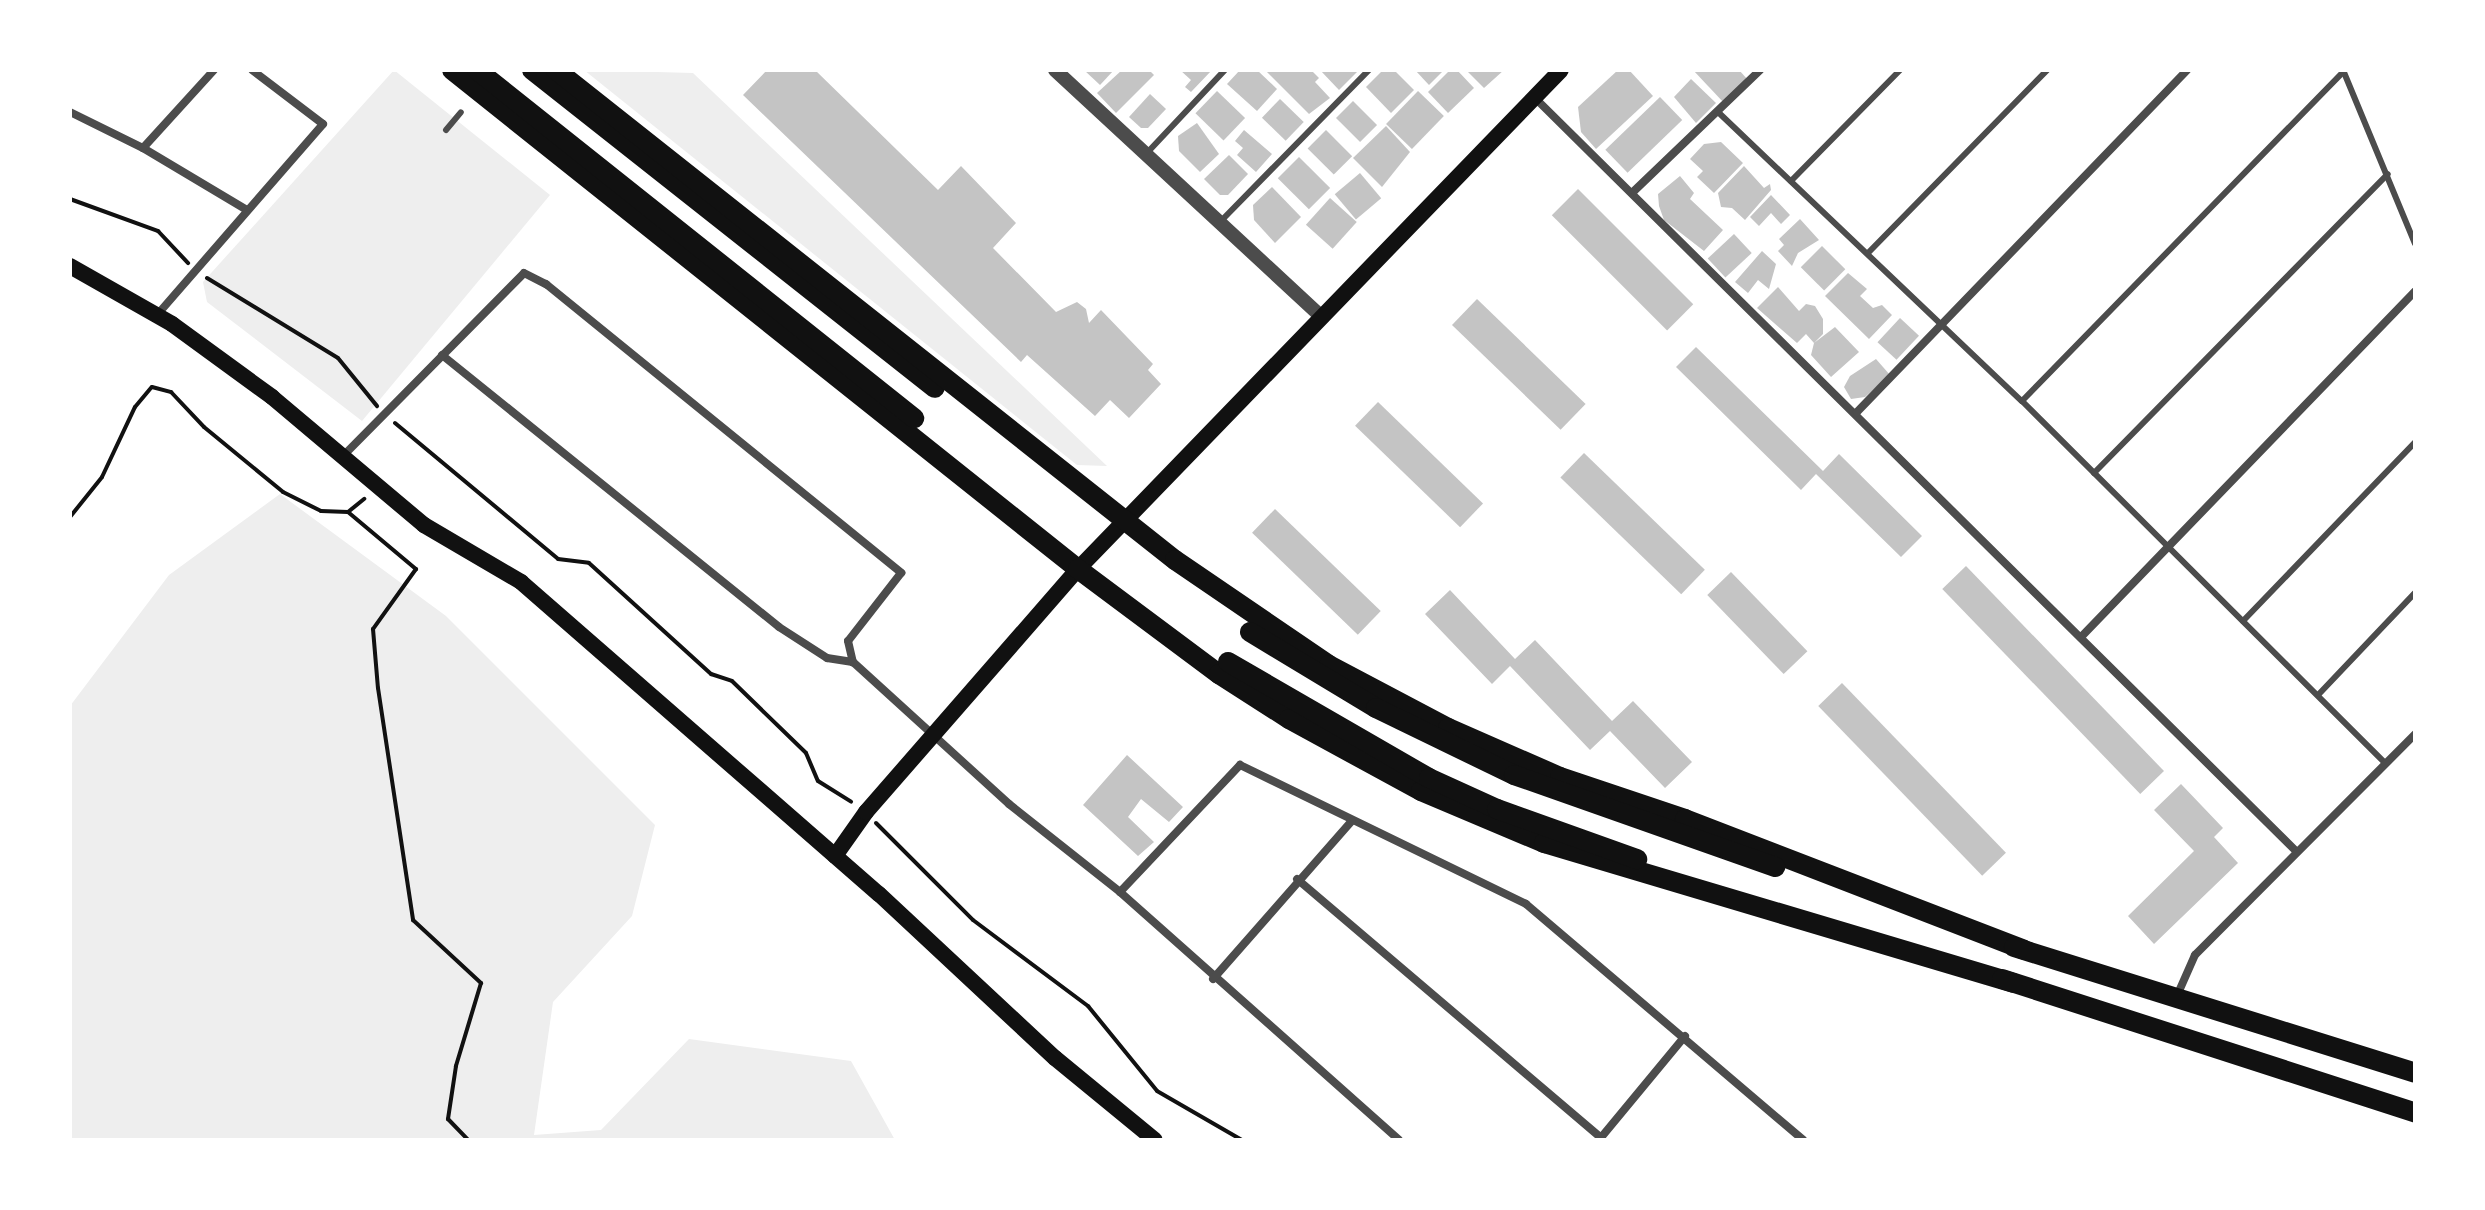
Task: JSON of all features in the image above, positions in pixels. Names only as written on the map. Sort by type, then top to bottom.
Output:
[{"type":"main road","points":[[452,70],[1078,569],[1219,674],[1289,719],[1421,791],[1492,823],[1654,880],[2014,983]]},
{"type":"main road","points":[[477,70],[914,418]]},
{"type":"main road","points":[[532,70],[935,388]]},
{"type":"main road","points":[[556,70],[1126,522],[1329,665],[1448,728],[1560,777],[1685,819],[2024,950]]},
{"type":"main road","points":[[835,856],[866,812],[1078,569],[1561,70]]},
{"type":"main road","points":[[70,266],[157,315],[272,397],[424,525],[521,582],[835,856],[1055,1058],[1155,1140]]},
{"type":"main road","points":[[1250,632],[1376,708],[1557,793],[2024,950],[2415,1073]]},
{"type":"main road","points":[[1228,662],[1363,744],[1497,809],[2014,983],[2415,1112]]},
{"type":"street","points":[[143,148],[214,70]]},
{"type":"street","points":[[157,315],[323,124],[252,70]]},
{"type":"street","points":[[1055,70],[1322,317]]},
{"type":"street","points":[[1634,191],[1760,70]]},
{"type":"street","points":[[1857,412],[2187,70]]},
{"type":"street","points":[[1533,97],[1634,191],[2083,635],[2297,852]]},
{"type":"street","points":[[70,112],[143,148],[247,210]]},
{"type":"street","points":[[343,456],[524,273],[546,284],[901,573],[848,641],[853,662]]},
{"type":"street","points":[[2083,635],[2415,291]]},
{"type":"street","points":[[442,355],[779,627],[827,658],[853,662],[934,736],[1120,892],[1213,979],[1399,1140]]},
{"type":"street","points":[[2175,999],[2195,955],[2415,734]]},
{"type":"street","points":[[1120,892],[1240,765],[1526,904],[1685,1036],[1797,1138]]},
{"type":"street","points":[[1213,979],[1297,879],[1352,821]]},
{"type":"street","points":[[1297,879],[1600,1139],[1685,1036]]},
{"type":"lane","points":[[1146,154],[1225,70]]},
{"type":"lane","points":[[1220,223],[1369,70]]},
{"type":"lane","points":[[1791,181],[1900,70]]},
{"type":"lane","points":[[1868,253],[2047,70]]},
{"type":"lane","points":[[2022,401],[2343,70],[2415,244]]},
{"type":"lane","points":[[446,130],[461,112]]},
{"type":"lane","points":[[1718,112],[2022,401],[2386,764]]},
{"type":"lane","points":[[2094,473],[2388,174]]},
{"type":"lane","points":[[2243,621],[2415,442]]},
{"type":"lane","points":[[2319,694],[2415,593]]},
{"type":"path","points":[[70,199],[158,231],[195,271],[338,358],[384,414],[558,559],[589,563],[711,674],[732,681],[806,753],[818,781],[866,812],[973,920],[1088,1006],[1157,1091],[1242,1140]]},
{"type":"path","points":[[70,517],[102,477],[135,407],[152,387],[171,392],[204,427],[283,492],[321,511],[348,512],[416,569],[373,629],[378,688],[413,920],[481,983],[456,1066],[448,1119],[468,1140]]},
{"type":"path","points":[[348,512],[378,486]]},
{"type":"shaded area","points":[[394,70],[550,195],[362,421],[207,302],[203,282]]},
{"type":"shaded area","points":[[584,70],[693,73],[1107,466],[1077,465]]},
{"type":"shaded area","points":[[280,494],[446,616],[655,825],[632,916],[553,1002],[534,1135],[601,1130],[689,1039],[851,1061],[895,1140],[70,1140],[70,706],[169,575]]},
{"type":"building","points":[[767,70],[815,70],[938,190],[961,166],[1016,223],[993,248],[1056,312],[1077,302],[1086,309],[1089,323],[1101,310],[1153,364],[1148,370],[1161,384],[1129,418],[1110,400],[1095,416],[1027,355],[1021,362],[743,95]]},
{"type":"building","points":[[1084,70],[1114,70],[1100,85]]},
{"type":"building","points":[[1122,70],[1149,70],[1154,75],[1116,113],[1097,93]]},
{"type":"building","points":[[1180,70],[1212,70],[1191,92],[1185,87],[1191,80]]},
{"type":"building","points":[[1240,70],[1257,70],[1277,89],[1257,111],[1227,84]]},
{"type":"building","points":[[1265,70],[1311,70],[1319,78],[1315,82],[1330,98],[1309,114]]},
{"type":"building","points":[[1320,70],[1359,70],[1339,90]]},
{"type":"building","points":[[1383,70],[1394,70],[1414,90],[1391,113],[1366,87]]},
{"type":"building","points":[[1415,70],[1444,70],[1429,85]]},
{"type":"building","points":[[1450,70],[1457,70],[1474,88],[1448,113],[1428,92]]},
{"type":"building","points":[[1466,70],[1504,70],[1484,88]]},
{"type":"building","points":[[1618,70],[1629,70],[1653,96],[1596,149],[1581,132],[1578,107]]},
{"type":"building","points":[[1693,70],[1739,70],[1748,80],[1724,103]]},
{"type":"building","points":[[1691,79],[1716,103],[1696,123],[1674,97]]},
{"type":"building","points":[[1217,91],[1245,118],[1224,140],[1195,113]]},
{"type":"building","points":[[1418,91],[1444,116],[1412,149],[1386,124]]},
{"type":"building","points":[[1150,94],[1166,109],[1148,128],[1141,128],[1129,117]]},
{"type":"building","points":[[1660,97],[1682,120],[1628,173],[1605,150]]},
{"type":"building","points":[[1280,99],[1304,122],[1286,141],[1262,118]]},
{"type":"building","points":[[1353,101],[1377,125],[1360,142],[1336,118]]},
{"type":"building","points":[[1197,123],[1219,154],[1200,172],[1179,151],[1178,136]]},
{"type":"building","points":[[1386,126],[1410,152],[1382,187],[1353,158]]},
{"type":"building","points":[[1244,130],[1272,154],[1256,172],[1237,155],[1243,148],[1235,141]]},
{"type":"building","points":[[1326,130],[1352,156],[1334,175],[1308,148]]},
{"type":"building","points":[[1721,142],[1743,163],[1714,193],[1697,177],[1703,171],[1690,159],[1704,144]]},
{"type":"building","points":[[1229,155],[1248,174],[1228,195],[1220,195],[1204,179]]},
{"type":"building","points":[[1299,157],[1330,188],[1309,209],[1278,178]]},
{"type":"building","points":[[1744,166],[1764,188],[1770,184],[1771,190],[1745,220],[1732,208],[1721,207],[1718,193]]},
{"type":"building","points":[[1360,173],[1381,198],[1356,219],[1335,194]]},
{"type":"building","points":[[1680,176],[1694,193],[1690,199],[1723,230],[1704,251],[1664,220],[1659,206],[1658,194]]},
{"type":"building","points":[[1272,187],[1301,217],[1275,243],[1254,220],[1253,205]]},
{"type":"building","points":[[1578,189],[1693,304],[1667,330],[1552,215]]},
{"type":"building","points":[[1771,195],[1790,215],[1781,224],[1771,213],[1759,226],[1750,217]]},
{"type":"building","points":[[1330,198],[1357,222],[1333,249],[1306,225]]},
{"type":"building","points":[[1800,219],[1819,240],[1798,253],[1792,266],[1778,251],[1784,245],[1779,239]]},
{"type":"building","points":[[1734,234],[1752,253],[1725,278],[1708,259]]},
{"type":"building","points":[[1822,246],[1845,269],[1824,291],[1801,267]]},
{"type":"building","points":[[1762,251],[1776,264],[1769,289],[1758,280],[1748,293],[1735,282]]},
{"type":"building","points":[[1848,273],[1867,289],[1860,296],[1873,308],[1882,305],[1892,315],[1869,339],[1825,296]]},
{"type":"building","points":[[1778,287],[1799,311],[1806,304],[1815,306],[1823,319],[1823,334],[1814,343],[1806,334],[1797,343],[1757,308]]},
{"type":"building","points":[[1477,299],[1586,404],[1561,430],[1452,325]]},
{"type":"building","points":[[1900,318],[1919,336],[1897,360],[1877,342]]},
{"type":"building","points":[[1835,327],[1859,352],[1831,377],[1811,355],[1814,343]]},
{"type":"building","points":[[1696,347],[1823,471],[1839,454],[1922,536],[1901,557],[1816,474],[1801,490],[1676,367]]},
{"type":"building","points":[[1876,359],[1890,375],[1865,397],[1851,399],[1844,387],[1850,376]]},
{"type":"building","points":[[1378,402],[1483,503],[1460,527],[1355,426]]},
{"type":"building","points":[[1584,453],[1705,570],[1681,594],[1560,477]]},
{"type":"building","points":[[1275,509],[1381,611],[1358,635],[1252,533]]},
{"type":"building","points":[[1966,566],[2164,771],[2140,794],[1942,589]]},
{"type":"building","points":[[1731,572],[1807,651],[1784,674],[1707,595]]},
{"type":"building","points":[[1450,590],[1515,659],[1535,640],[1612,721],[1633,701],[1692,762],[1665,788],[1610,731],[1590,750],[1510,666],[1492,684],[1425,614]]},
{"type":"building","points":[[1842,683],[2006,853],[1982,876],[1818,706]]},
{"type":"building","points":[[1127,755],[1183,807],[1169,822],[1141,799],[1128,817],[1154,842],[1138,856],[1083,805]]},
{"type":"building","points":[[2181,784],[2223,828],[2214,837],[2238,863],[2154,944],[2128,916],[2194,851],[2154,810]]}]
